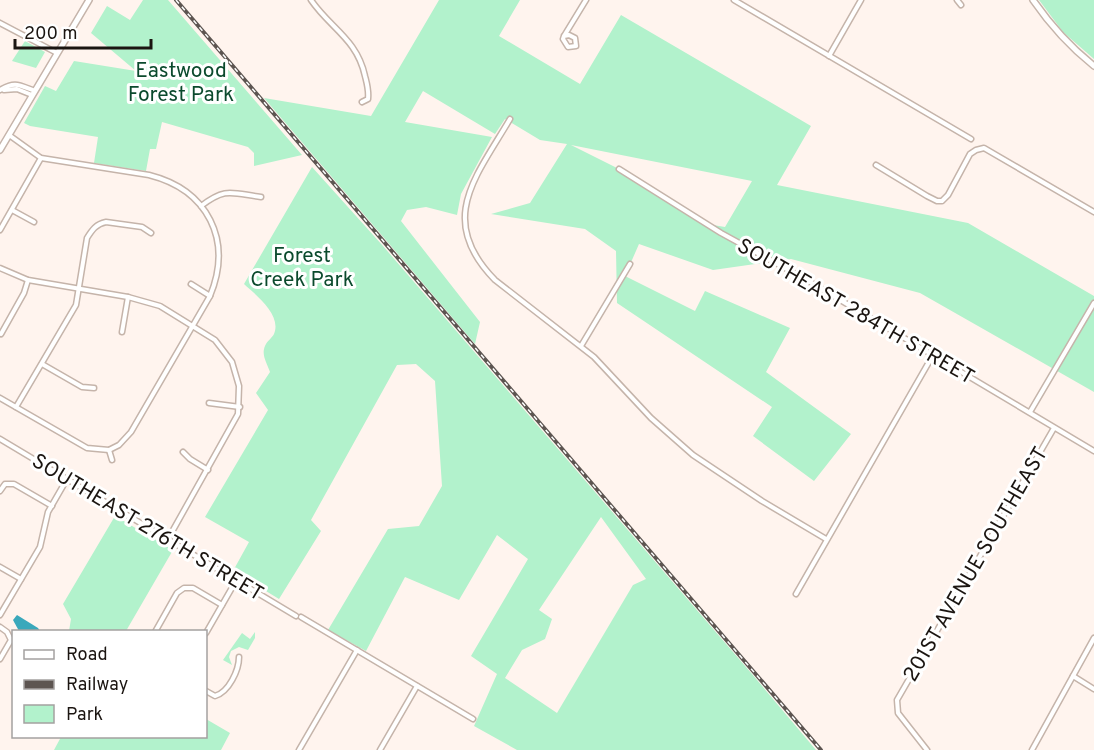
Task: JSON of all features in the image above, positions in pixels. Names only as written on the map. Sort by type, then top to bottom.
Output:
[{"type":"street","points":[[0,150],[89,0]]},
{"type":"street","points":[[311,0],[325,19],[342,33],[358,54],[369,91],[368,99],[362,102]]},
{"type":"street","points":[[564,36],[586,0]]},
{"type":"street","points":[[734,0],[971,139]]},
{"type":"street","points":[[829,56],[861,0]]},
{"type":"street","points":[[957,0],[961,5]]},
{"type":"street","points":[[1033,0],[1058,34],[1073,50],[1094,66]]},
{"type":"street","points":[[0,23],[57,53]]},
{"type":"street","points":[[0,90],[15,84],[34,93]]},
{"type":"street","points":[[510,119],[469,189],[466,203],[465,224],[473,252],[481,265],[495,280],[581,346],[651,418],[693,455],[762,501],[826,539]]},
{"type":"street","points":[[0,398],[87,448],[109,450],[119,445],[131,432],[210,296],[218,273],[218,243],[209,217],[201,206],[179,186],[164,179],[42,158],[9,135]]},
{"type":"street","points":[[876,165],[927,196],[942,201],[948,195],[970,154],[981,148],[1094,212]]},
{"type":"street","points":[[0,230],[42,158]]},
{"type":"street","name":"SOUTHEAST 284TH STREET","points":[[619,169],[721,233],[805,279],[1094,451]]},
{"type":"street","points":[[201,206],[216,195],[227,193],[261,197]]},
{"type":"street","points":[[12,210],[34,222]]},
{"type":"street","points":[[16,407],[72,312],[79,289],[87,238],[96,227],[106,222],[142,227],[151,233]]},
{"type":"street","points":[[581,346],[630,264]]},
{"type":"street","points":[[0,268],[28,280],[128,297],[160,306],[215,340],[232,362],[239,386],[240,407],[233,425],[168,539]]},
{"type":"street","points":[[1,333],[24,293],[28,280]]},
{"type":"street","points":[[191,284],[210,296]]},
{"type":"street","points":[[122,332],[128,297]]},
{"type":"street","points":[[1030,412],[1094,303]]},
{"type":"street","points":[[796,594],[933,355]]},
{"type":"street","points":[[42,364],[82,387],[94,388]]},
{"type":"street","points":[[209,404],[240,407]]},
{"type":"street","name":"201ST AVENUE SOUTHEAST","points":[[927,750],[898,713],[897,700],[1054,428]]},
{"type":"street","name":"SOUTHEAST 276TH STREET","points":[[0,439],[473,719]]},
{"type":"street","points":[[109,450],[112,459]]},
{"type":"street","points":[[183,452],[208,470]]},
{"type":"street","points":[[0,615],[40,547],[47,517],[67,479]]},
{"type":"street","points":[[0,491],[5,484],[10,483],[52,506]]},
{"type":"street","points":[[0,567],[21,579]]},
{"type":"street","points":[[207,631],[237,579]]},
{"type":"street","points":[[156,630],[177,593],[186,587],[194,588],[222,605]]},
{"type":"street","points":[[0,627],[10,637],[10,643],[0,659]]},
{"type":"street","points":[[1032,750],[1094,638]]},
{"type":"street","points":[[299,750],[357,650]]},
{"type":"street","points":[[207,692],[211,695],[219,695],[228,687],[237,670],[239,657]]},
{"type":"street","points":[[1073,676],[1094,689]]},
{"type":"street","points":[[380,750],[417,686]]},
{"type":"green space","name":"Eastwood Forest Park","points":[[143,0],[168,0],[302,155],[254,166],[254,153],[248,147],[162,122],[156,149],[150,149],[146,171],[94,163],[98,137],[30,126],[24,123],[45,86],[56,91],[74,61],[136,71],[91,33],[107,6],[130,20]]},
{"type":"green space","points":[[439,0],[520,0],[499,36],[580,84],[621,15],[811,126],[777,185],[968,223],[1094,296],[1094,392],[920,293],[791,259],[713,270],[639,244],[625,276],[695,311],[705,291],[790,328],[766,372],[851,434],[814,481],[753,436],[772,407],[617,303],[616,251],[585,229],[491,214],[530,203],[567,144],[540,140],[505,119],[495,134],[423,91],[405,122],[492,137],[461,194],[457,215],[426,207],[407,210],[401,221],[480,322],[475,344],[264,98],[371,116]],"holes":[[[571,145],[752,181],[725,227],[707,224],[619,169]]]},
{"type":"green space","points":[[1039,0],[1094,0],[1094,59],[1063,32]]},
{"type":"green space","points":[[25,41],[45,52],[36,68],[12,61]]},
{"type":"green space","name":"Forest Creek Park","points":[[312,167],[383,246],[816,750],[517,750],[474,726],[497,674],[471,656],[528,559],[497,535],[459,600],[405,577],[366,651],[328,630],[388,529],[419,526],[442,486],[435,381],[416,364],[397,365],[311,520],[321,531],[279,599],[233,571],[249,542],[205,517],[268,410],[256,393],[270,372],[264,349],[276,327],[266,306],[244,284]],"holes":[[[601,517],[646,579],[633,585],[557,713],[505,678],[522,650],[545,639],[552,619],[539,610]]]},
{"type":"green space","points":[[115,516],[173,550],[127,630],[69,630],[71,619],[63,604]]},
{"type":"green space","points":[[255,632],[255,638],[248,650],[239,647],[231,651],[229,657],[232,665],[223,660],[242,633],[250,639]]},
{"type":"green space","points":[[207,720],[230,733],[221,750],[54,750],[60,738],[207,738]]},
{"type":"water","points":[[17,615],[39,630],[18,630],[13,620]]},
{"type":"railway","points":[[176,0],[821,750]]}]
